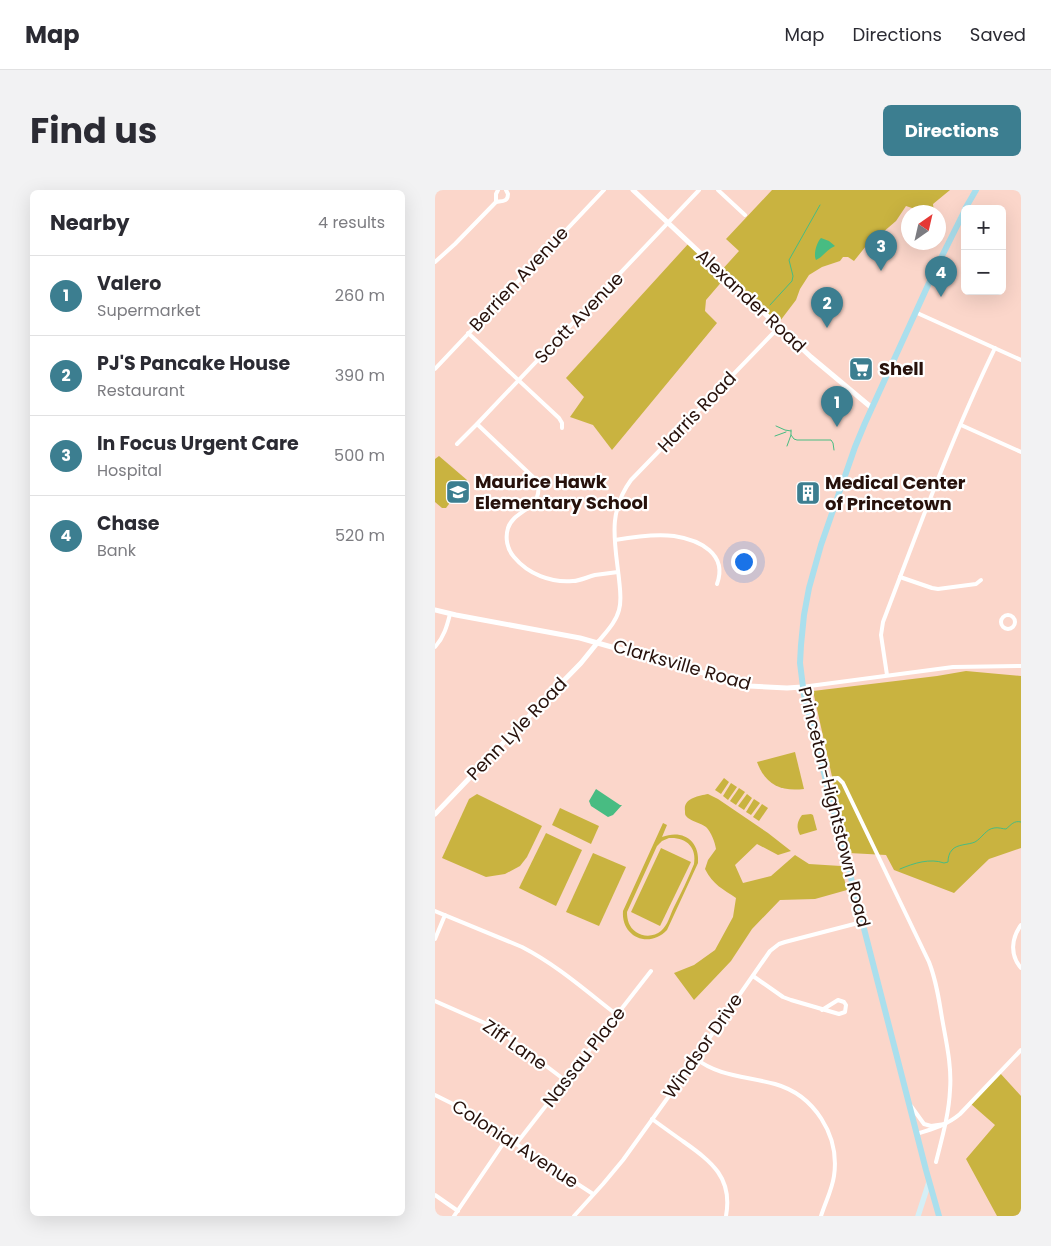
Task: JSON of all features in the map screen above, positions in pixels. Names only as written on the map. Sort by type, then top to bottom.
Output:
[{"type":"main road","name":"Princeton-Hightstown Road","points":[[967,205],[976,190]]},
{"type":"main road","name":"Princeton-Hightstown Road","points":[[939,1216],[916,1134],[803,695],[800,663],[804,615],[809,588],[821,545],[855,447],[915,312],[961,217]]},
{"type":"main road","points":[[918,1216],[929,1182]]},
{"type":"street","points":[[496,202],[498,190]]},
{"type":"street","points":[[435,262],[496,202],[506,200],[508,194],[505,190]]},
{"type":"street","name":"Berrien Avenue","points":[[435,369],[604,190]]},
{"type":"street","name":"Alexander Road","points":[[633,190],[811,357],[872,408]]},
{"type":"street","name":"Scott Avenue","points":[[457,444],[699,190]]},
{"type":"street","points":[[718,190],[745,215]]},
{"type":"street","points":[[915,312],[1021,360]]},
{"type":"street","name":"Harris Road","points":[[599,642],[619,612],[620,599],[614,529],[616,511],[622,495],[631,480],[779,327]]},
{"type":"street","points":[[468,333],[559,418],[562,428]]},
{"type":"street","points":[[887,675],[881,628],[961,425],[995,348]]},
{"type":"street","points":[[477,424],[537,482],[538,491],[535,500],[512,520],[507,530],[508,546],[518,562],[538,576],[563,582],[618,572]]},
{"type":"street","points":[[961,425],[1021,452]]},
{"type":"street","points":[[615,540],[665,536],[692,540],[708,548],[716,557],[719,569],[717,584]]},
{"type":"street","points":[[900,577],[938,589],[976,584],[981,580]]},
{"type":"street","name":"Clarksville Road","points":[[435,610],[599,642],[758,687],[803,687],[953,667],[1021,666]]},
{"type":"street","points":[[435,647],[445,632],[451,614]]},
{"type":"street","name":"Penn Lyle Road","points":[[435,814],[599,642]]},
{"type":"street","points":[[825,779],[838,778],[843,783],[933,973],[946,1038],[950,1076],[949,1101],[936,1162]]},
{"type":"street","points":[[435,911],[535,954],[551,964],[617,1015]]},
{"type":"street","points":[[435,939],[445,915]]},
{"type":"street","name":"Windsor Drive","points":[[574,1216],[623,1160],[770,951],[779,944],[862,922]]},
{"type":"street","points":[[1021,925],[1015,936],[1013,948],[1015,960],[1021,968]]},
{"type":"street","name":"Nassau Place","points":[[516,1144],[651,971]]},
{"type":"street","points":[[753,976],[783,997],[796,1002],[822,1010],[839,1014],[845,1012],[846,1005],[844,1002],[837,1000],[822,1010]]},
{"type":"street","name":"Ziff Lane","points":[[435,1001],[495,1028],[566,1081]]},
{"type":"street","points":[[916,1134],[953,1121],[1021,1050]]},
{"type":"street","points":[[695,1058],[721,1073],[770,1083],[784,1088],[799,1096],[818,1113],[831,1137],[835,1157],[832,1184],[821,1216]]},
{"type":"street","name":"Colonial Avenue","points":[[435,1095],[461,1108],[593,1194]]},
{"type":"street","points":[[909,1102],[924,1124],[931,1126],[945,1124]]},
{"type":"street","points":[[652,1120],[704,1156],[715,1168],[725,1190],[726,1216]]},
{"type":"street","points":[[454,1216],[507,1138]]},
{"type":"street","points":[[435,1195],[458,1211]]},
{"type":"shaded area","points":[[772,190],[950,190],[933,205],[901,205],[901,214],[896,221],[877,236],[874,242],[866,246],[854,261],[848,257],[843,257],[840,261],[822,267],[809,275],[800,289],[796,300],[777,325],[720,272],[739,251],[726,239]]},
{"type":"shaded area","points":[[821,238],[835,246],[816,260],[816,248]]},
{"type":"shaded area","points":[[689,243],[721,273],[724,279],[706,300],[705,311],[717,323],[612,450],[593,425],[570,417],[584,397],[566,378]]},
{"type":"shaded area","points":[[439,456],[467,480],[446,508],[442,508],[435,502],[435,459]]},
{"type":"shaded area","points":[[966,671],[1021,676],[1021,848],[989,859],[954,893],[894,870],[886,855],[849,853],[813,691]]},
{"type":"shaded area","points":[[795,752],[804,789],[781,788],[769,781],[760,770],[757,762]]},
{"type":"shaded area","points":[[724,778],[729,782],[721,794],[715,790]]},
{"type":"shaded area","points":[[731,783],[737,787],[728,800],[723,796]]},
{"type":"shaded area","points":[[739,788],[745,792],[736,805],[730,801]]},
{"type":"shaded area","points":[[596,789],[622,805],[613,815],[608,817],[591,806],[589,801]]},
{"type":"shaded area","points":[[477,794],[542,826],[527,857],[520,866],[505,874],[486,877],[442,858],[469,799]]},
{"type":"shaded area","points":[[708,794],[768,833],[791,851],[778,855],[757,844],[735,865],[743,883],[771,876],[795,855],[809,864],[841,866],[847,890],[815,899],[780,900],[752,929],[731,961],[694,1000],[674,973],[694,965],[715,950],[733,917],[736,898],[715,883],[705,869],[708,860],[716,849],[710,832],[702,824],[690,819],[685,814],[686,803],[689,800]]},
{"type":"shaded area","points":[[747,794],[752,798],[744,810],[738,806]]},
{"type":"shaded area","points":[[754,799],[760,803],[751,815],[746,812]]},
{"type":"shaded area","points":[[762,804],[768,808],[759,821],[753,817]]},
{"type":"shaded area","points":[[560,808],[599,826],[591,844],[552,825]]},
{"type":"shaded area","points":[[802,815],[813,815],[817,830],[800,835],[798,829],[799,820]]},
{"type":"shaded area","points":[[663,823],[667,825],[662,837],[676,834],[688,838],[696,848],[698,863],[667,930],[660,936],[652,939],[637,937],[627,928],[623,911]],"holes":[[[675,838],[685,841],[692,848],[694,864],[665,926],[655,934],[642,935],[630,926],[627,912],[657,846],[662,841]]]},
{"type":"shaded area","points":[[546,833],[582,850],[556,906],[519,888]]},
{"type":"shaded area","points":[[661,848],[691,862],[660,926],[631,912]]},
{"type":"shaded area","points":[[593,853],[626,867],[599,926],[566,912]]},
{"type":"shaded area","points":[[1000,1073],[1021,1096],[1021,1216],[997,1216],[966,1159],[995,1125],[971,1104]]},
{"type":"waterway","points":[[770,305],[792,281],[793,276],[789,260],[820,205]]},
{"type":"waterway","points":[[776,426],[791,431]]},
{"type":"waterway","points":[[787,446],[791,430]]},
{"type":"waterway","points":[[775,436],[786,432]]},
{"type":"waterway","points":[[791,435],[797,440],[831,440],[834,450]]},
{"type":"waterway","points":[[900,869],[922,862],[948,862],[948,857],[954,848],[975,842],[991,829],[1006,829],[1014,822],[1021,822]]},
{"type":"place","name":"In Focus Urgent Care","points":[[881,271]]},
{"type":"place","name":"Chase","points":[[941,297]]},
{"type":"place","name":"PJ'S Pancake House","points":[[827,328]]},
{"type":"place","name":"Shell","points":[[861,369]]},
{"type":"place","name":"Valero","points":[[837,427]]},
{"type":"place","name":"Maurice Hawk Elementary School","points":[[458,492]]},
{"type":"place","name":"Medical Center of Princetown","points":[[808,493]]}]
